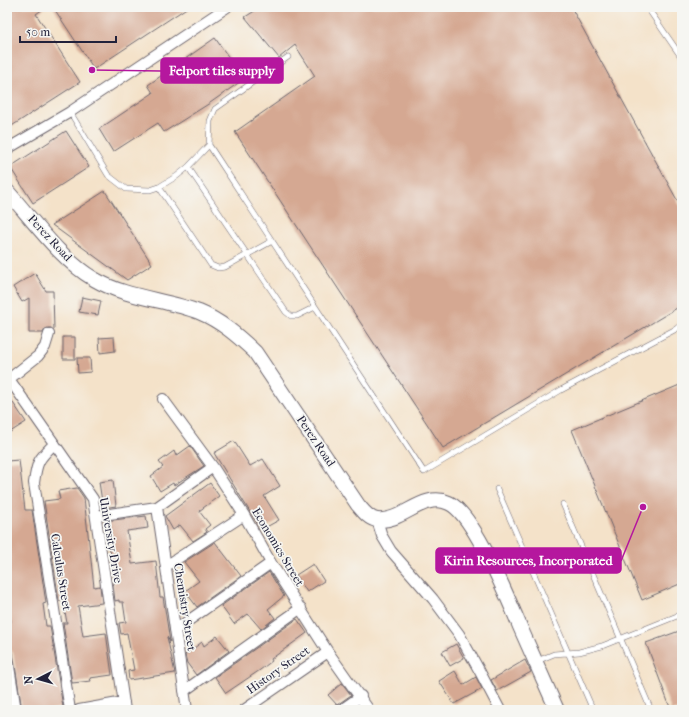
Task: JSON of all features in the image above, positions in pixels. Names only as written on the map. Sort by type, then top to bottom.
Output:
[{"type":"street","points":[[7,149],[70,112],[227,7]]},
{"type":"street","name":"Perez Road","points":[[7,191],[65,257],[94,279],[118,290],[198,312],[217,321],[237,334],[255,352],[358,505],[364,512],[377,520]]},
{"type":"street","points":[[8,377],[38,356],[45,347],[49,334]]},
{"type":"street","name":"University Drive","points":[[8,377],[93,499],[125,706]]},
{"type":"street","name":"Economics Street","points":[[163,400],[213,467],[244,515],[271,563],[328,652],[361,696],[369,710]]},
{"type":"street","name":"Calculus Street","points":[[54,444],[39,460],[34,483],[70,710]]},
{"type":"street","points":[[96,516],[157,507],[213,467]]},
{"type":"street","points":[[500,710],[459,634],[433,599],[391,552],[382,536],[377,520],[397,516],[427,502],[440,500],[450,503],[457,508],[468,522],[485,551],[557,710]]},
{"type":"street","name":"Chemistry Street","points":[[157,507],[187,710]]},
{"type":"street","points":[[166,566],[244,515]]},
{"type":"street","points":[[175,630],[271,563]]},
{"type":"street","points":[[184,691],[300,608]]},
{"type":"street","name":"History Street","points":[[244,710],[328,652]]},
{"type":"street","points":[[7,654],[16,710]]},
{"type":"street","points":[[341,710],[361,696]]},
{"type":"street","points":[[79,710],[125,706]]},
{"type":"lane","points":[[647,7],[682,58]]},
{"type":"lane","points":[[288,57],[215,109],[210,121],[209,145],[424,472],[561,390],[676,329],[682,324]]},
{"type":"lane","points":[[70,112],[108,175],[126,189],[150,190],[159,187],[188,167],[209,145]]},
{"type":"lane","points":[[188,167],[286,312],[291,316],[297,316],[315,307]]},
{"type":"lane","points":[[159,187],[211,265],[218,268],[225,267],[272,241]]},
{"type":"lane","points":[[497,488],[593,710]]},
{"type":"lane","points":[[563,504],[651,710]]},
{"type":"lane","points":[[536,662],[554,654],[590,649],[621,639],[682,614]]},
{"type":"building","points":[[7,7],[46,7],[36,14],[80,82],[7,129]]},
{"type":"building","points":[[53,7],[188,7],[94,69]]},
{"type":"building","points":[[261,7],[571,7],[682,209],[682,305],[443,448],[235,132],[315,76],[295,45],[279,58],[245,17]]},
{"type":"building","points":[[215,38],[244,79],[210,103],[164,132],[158,123],[113,152],[99,129],[153,93],[148,85]]},
{"type":"building","points":[[66,131],[89,167],[33,203],[10,167]]},
{"type":"building","points":[[105,191],[152,264],[127,280],[52,225]]},
{"type":"building","points":[[35,273],[46,291],[53,291],[54,330],[48,328],[45,329],[43,333],[29,333],[29,298],[22,302],[13,287]]},
{"type":"building","points":[[82,297],[101,301],[98,315],[79,312]]},
{"type":"building","points":[[63,337],[75,337],[75,359],[63,359]]},
{"type":"building","points":[[114,337],[115,351],[100,353],[99,338]]},
{"type":"building","points":[[77,358],[90,358],[91,372],[78,373]]},
{"type":"building","points":[[682,384],[682,583],[642,600],[572,430]]},
{"type":"building","points":[[7,394],[26,422],[7,434]]},
{"type":"building","points":[[234,441],[250,466],[263,459],[280,486],[264,496],[279,520],[261,530],[214,453]]},
{"type":"building","points":[[190,446],[204,466],[174,485],[173,483],[160,491],[151,476],[163,467],[159,462],[174,451],[176,456]]},
{"type":"building","points":[[19,460],[25,510],[32,510],[46,603],[43,604],[46,626],[50,626],[63,707],[49,710],[22,710],[13,653],[9,648],[7,635],[7,623],[11,622],[7,597],[7,461]]},
{"type":"building","points":[[113,480],[116,506],[103,508],[99,482]]},
{"type":"building","points":[[210,483],[219,496],[199,511],[210,525],[205,529],[207,532],[193,541],[180,525],[173,530],[165,516]]},
{"type":"building","points":[[77,488],[84,498],[94,587],[100,586],[102,603],[78,606],[83,636],[106,633],[112,675],[90,678],[91,681],[72,683],[63,623],[67,623],[63,601],[59,601],[44,501],[60,499],[58,491]]},
{"type":"building","points":[[146,516],[148,528],[127,531],[132,564],[156,561],[160,597],[163,597],[170,642],[167,637],[175,673],[129,680],[128,671],[134,670],[127,633],[121,634],[119,623],[126,622],[123,602],[119,602],[119,600],[115,601],[113,567],[105,521]]},
{"type":"building","points":[[215,542],[241,576],[197,607],[185,591],[199,581],[184,562]]},
{"type":"building","points":[[313,564],[324,581],[307,592],[296,575]]},
{"type":"building","points":[[269,572],[284,596],[268,609],[275,618],[261,629],[248,614],[234,624],[221,606]]},
{"type":"building","points":[[297,619],[307,633],[271,659],[272,661],[260,670],[226,693],[215,677]]},
{"type":"building","points":[[682,630],[682,710],[671,710],[646,643]]},
{"type":"building","points":[[217,636],[229,651],[196,675],[187,663],[185,655],[202,642],[204,646]]},
{"type":"building","points":[[456,644],[464,658],[450,666],[442,652]]},
{"type":"building","points":[[525,660],[531,672],[497,691],[491,680]]},
{"type":"building","points":[[455,671],[463,685],[476,677],[482,689],[454,704],[439,681]]},
{"type":"building","points":[[342,683],[351,695],[337,705],[328,695]]},
{"type":"place","name":"Felport tiles supply","points":[[92,70]]},
{"type":"place","name":"Kirin Resources, Incorporated","points":[[643,507]]}]
